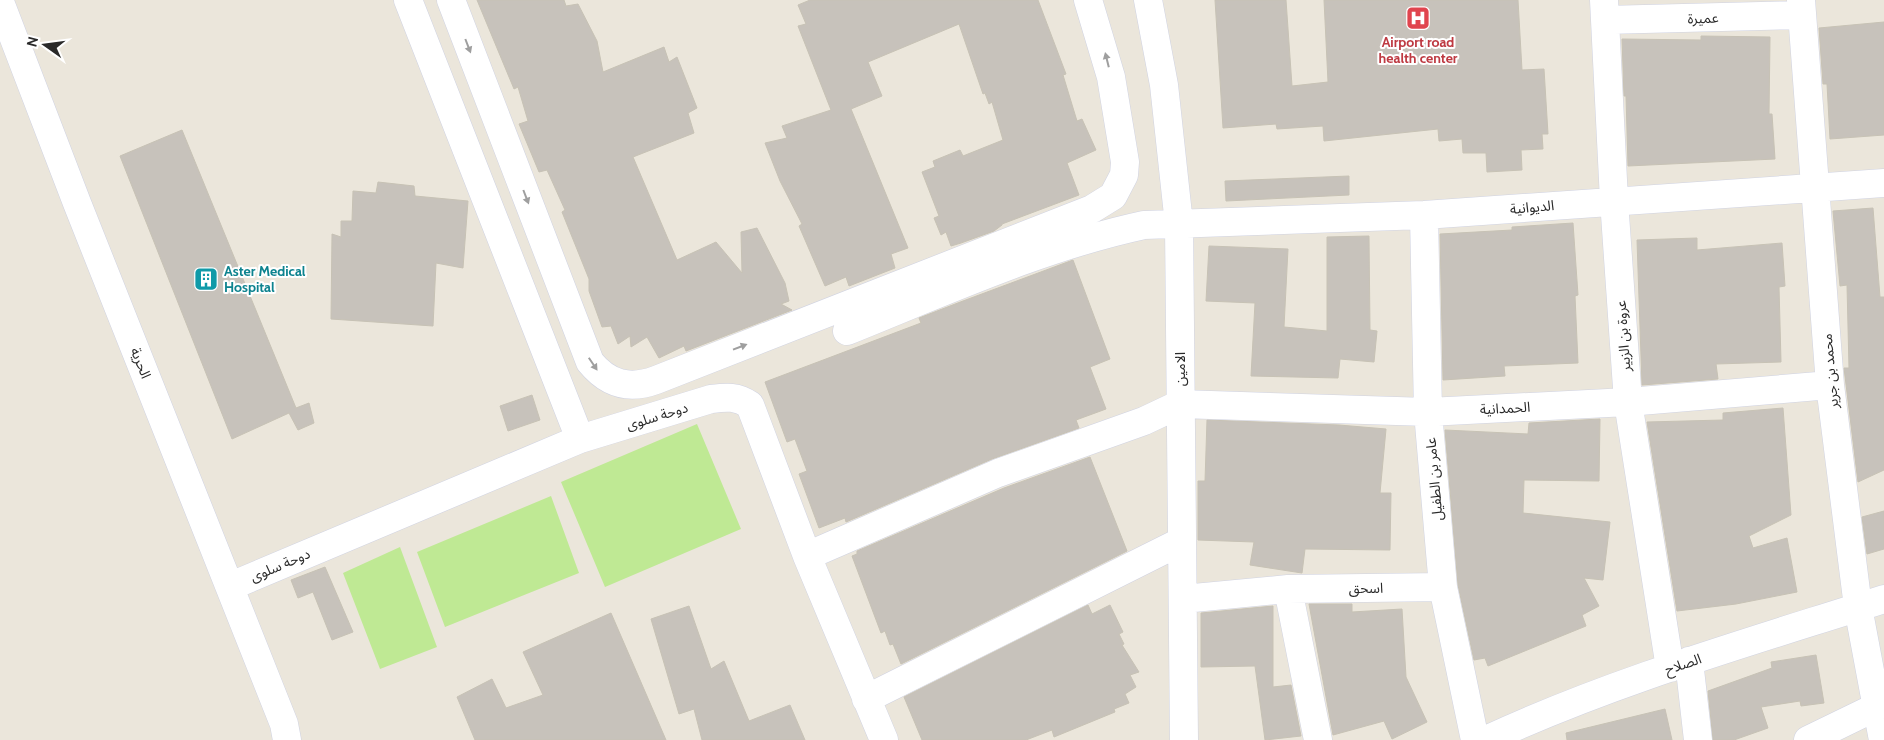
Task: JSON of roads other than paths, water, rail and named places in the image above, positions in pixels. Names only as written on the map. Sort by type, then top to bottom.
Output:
[{"type":"street","points":[[408,0],[580,439]]},
{"type":"street","points":[[451,0],[590,362],[599,374],[612,382],[626,385],[642,385],[1103,204],[1113,196],[1120,186],[1126,162],[1111,76],[1088,0]]},
{"type":"street","name":"الامين","points":[[1148,0],[1165,94],[1179,224],[1184,740]]},
{"type":"street","name":"الحرية","points":[[0,2],[77,203],[290,735]]},
{"type":"street","name":"عميرة","points":[[1604,10],[1801,7]]},
{"type":"street","name":"محمد بن جرير","points":[[1801,7],[1830,385],[1858,607],[1883,740]]},
{"type":"street","name":"عروة بن الزبير","points":[[1604,10],[1614,200],[1628,402],[1679,665],[1698,740]]},
{"type":"street","name":"الديوانية","points":[[847,331],[1010,266],[1099,235],[1144,225],[1424,215],[1884,182]]},
{"type":"street","name":"عامر بن الطفيل","points":[[1424,215],[1428,412],[1443,587],[1475,740]]},
{"type":"street","points":[[544,345],[578,331]]},
{"type":"street","name":"الحمدانية","points":[[1180,404],[1428,412],[1628,402],[1830,385]]},
{"type":"street","name":"دوحة سلوى","points":[[231,586],[580,439],[711,399],[728,397],[740,399],[750,405],[807,556],[884,740]]},
{"type":"street","points":[[807,556],[998,473],[1144,421],[1180,404]]},
{"type":"street","points":[[866,699],[1182,541]]},
{"type":"street","name":"اسحق","points":[[1184,599],[1288,588],[1443,587]]},
{"type":"street","points":[[1288,588],[1318,740]]},
{"type":"street","name":"الصلاح","points":[[1486,740],[1521,732],[1679,665],[1884,599]]},
{"type":"street","points":[[1808,740],[1876,707]]},
{"type":"place","name":"Airport road health center","points":[[1418,18]]},
{"type":"place","name":"Aster Medical Hospital","points":[[206,279]]}]
